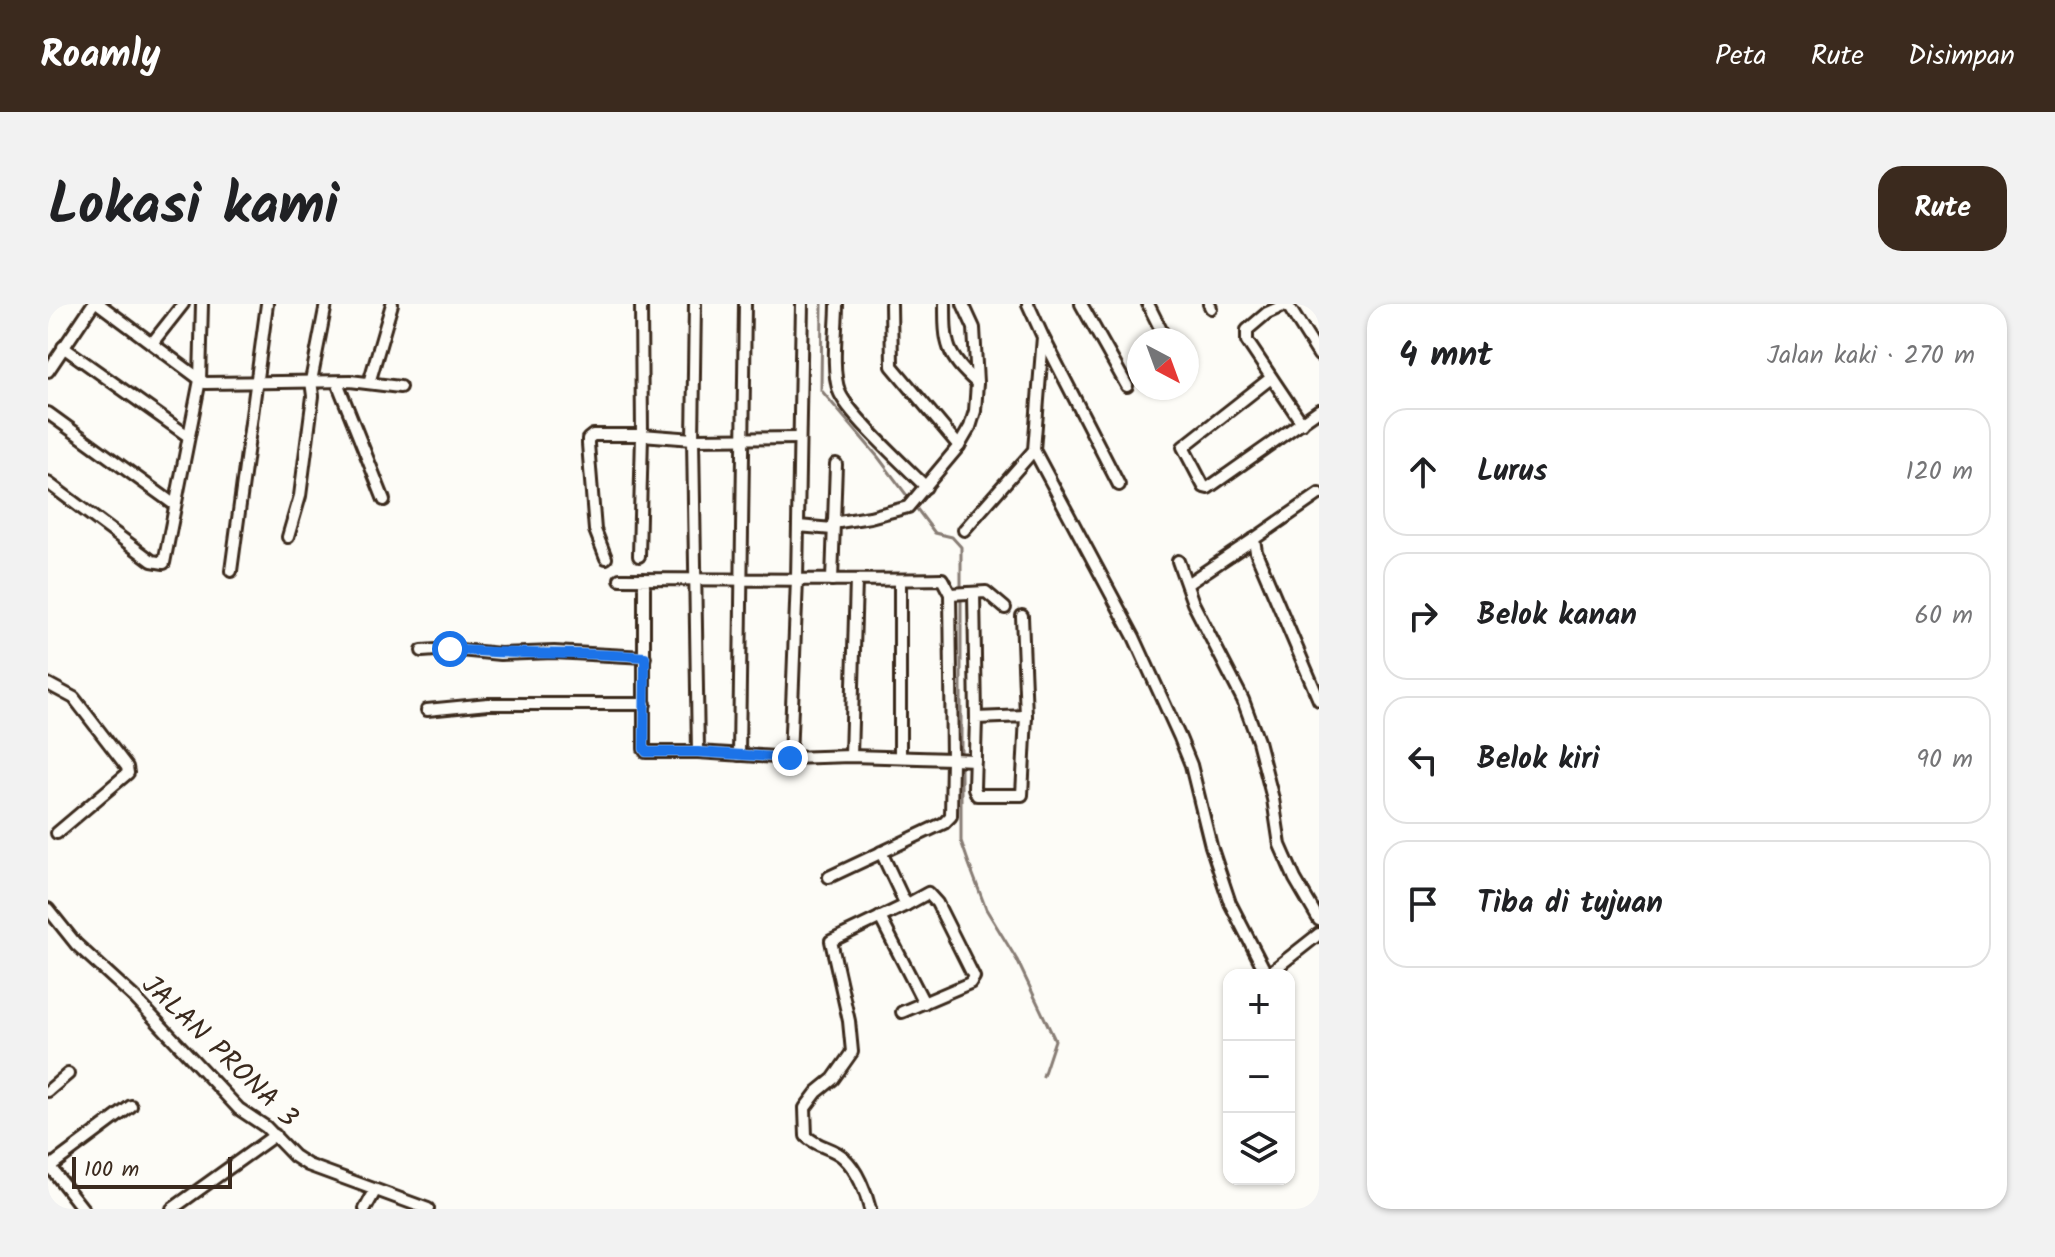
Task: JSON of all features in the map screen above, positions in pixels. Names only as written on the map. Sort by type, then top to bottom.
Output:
[{"type":"street","points":[[48,371],[96,304],[153,342],[200,380],[219,384],[311,381],[400,387]]},
{"type":"street","points":[[153,342],[183,304]]},
{"type":"street","points":[[48,483],[115,535],[160,564],[167,560],[200,380],[202,304]]},
{"type":"street","points":[[231,571],[267,304]]},
{"type":"street","points":[[288,537],[300,496],[313,396],[311,381],[326,304]]},
{"type":"street","points":[[369,383],[393,304],[402,304]]},
{"type":"street","points":[[639,556],[641,304]]},
{"type":"street","points":[[695,304],[693,439],[698,752]]},
{"type":"street","points":[[739,755],[745,304]]},
{"type":"street","points":[[790,758],[802,304]]},
{"type":"street","points":[[837,304],[838,390],[850,408],[926,487]]},
{"type":"street","points":[[891,304],[892,366],[959,446]]},
{"type":"street","points":[[945,304],[951,357],[977,383]]},
{"type":"street","points":[[798,526],[833,526],[908,507],[959,446],[975,411],[977,383],[974,328],[963,304]]},
{"type":"street","points":[[1028,304],[1119,485]]},
{"type":"street","points":[[1081,304],[1127,386]]},
{"type":"street","points":[[1148,304],[1160,328]]},
{"type":"street","points":[[1302,423],[1247,341],[1247,330],[1267,313],[1286,304],[1319,355]]},
{"type":"street","points":[[1043,337],[1034,450],[1134,637],[1180,738],[1191,765],[1211,846],[1230,903],[1264,969]]},
{"type":"street","points":[[63,347],[188,436]]},
{"type":"street","points":[[1271,378],[1183,447],[1204,487],[1208,488],[1319,410]]},
{"type":"street","points":[[337,382],[384,500]]},
{"type":"street","points":[[48,413],[175,505]]},
{"type":"street","points":[[606,558],[595,530],[588,439],[593,435],[693,439],[799,438]]},
{"type":"street","points":[[964,530],[1034,450]]},
{"type":"street","points":[[832,580],[836,464]]},
{"type":"street","points":[[1187,584],[1318,500]]},
{"type":"street","points":[[1254,539],[1256,552],[1319,700]]},
{"type":"street","points":[[1178,561],[1193,603],[1243,700],[1258,741],[1273,799],[1280,845],[1319,920]]},
{"type":"street","points":[[620,579],[942,579],[950,594],[951,816],[936,827],[829,877]]},
{"type":"street","points":[[644,579],[646,752],[790,758],[851,756],[974,760]]},
{"type":"street","points":[[851,756],[856,580]]},
{"type":"street","points":[[900,580],[900,757]]},
{"type":"street","points":[[974,593],[974,788],[977,795],[1022,795],[1026,716],[1022,616]]},
{"type":"street","points":[[950,594],[990,594],[1005,608]]},
{"type":"street","points":[[422,651],[450,649],[500,654],[554,652],[645,657]]},
{"type":"street","points":[[48,684],[74,698],[127,767],[128,773],[57,833]]},
{"type":"street","points":[[427,710],[488,704],[645,704]]},
{"type":"street","points":[[976,718],[1026,716]]},
{"type":"street","points":[[881,852],[906,905]]},
{"type":"street","points":[[870,1209],[856,1174],[844,1158],[815,1145],[806,1136],[805,1108],[833,1079],[852,1052],[849,1021],[830,945],[835,937],[928,893],[974,977],[970,983],[902,1012]]},
{"type":"street","name":"JALAN PRONA 3","points":[[48,909],[76,944],[134,997],[239,1109],[275,1135],[294,1156],[308,1165],[428,1209]]},
{"type":"street","points":[[880,917],[924,1003]]},
{"type":"street","points":[[1275,969],[1319,934]]},
{"type":"street","points":[[48,1091],[68,1074]]},
{"type":"street","points":[[83,1209],[49,1168],[131,1106]]},
{"type":"street","points":[[172,1209],[275,1135]]},
{"type":"street","points":[[365,1209],[375,1191]]},
{"type":"waterway","points":[[822,304],[821,390],[878,457],[935,533],[952,537],[961,547],[961,755]]},
{"type":"waterway","points":[[961,763],[961,841],[986,909],[1017,960],[1055,1040],[1043,1076]]},
{"type":"route","points":[[450,649],[500,654],[605,653],[645,657],[646,752],[790,758]]}]
